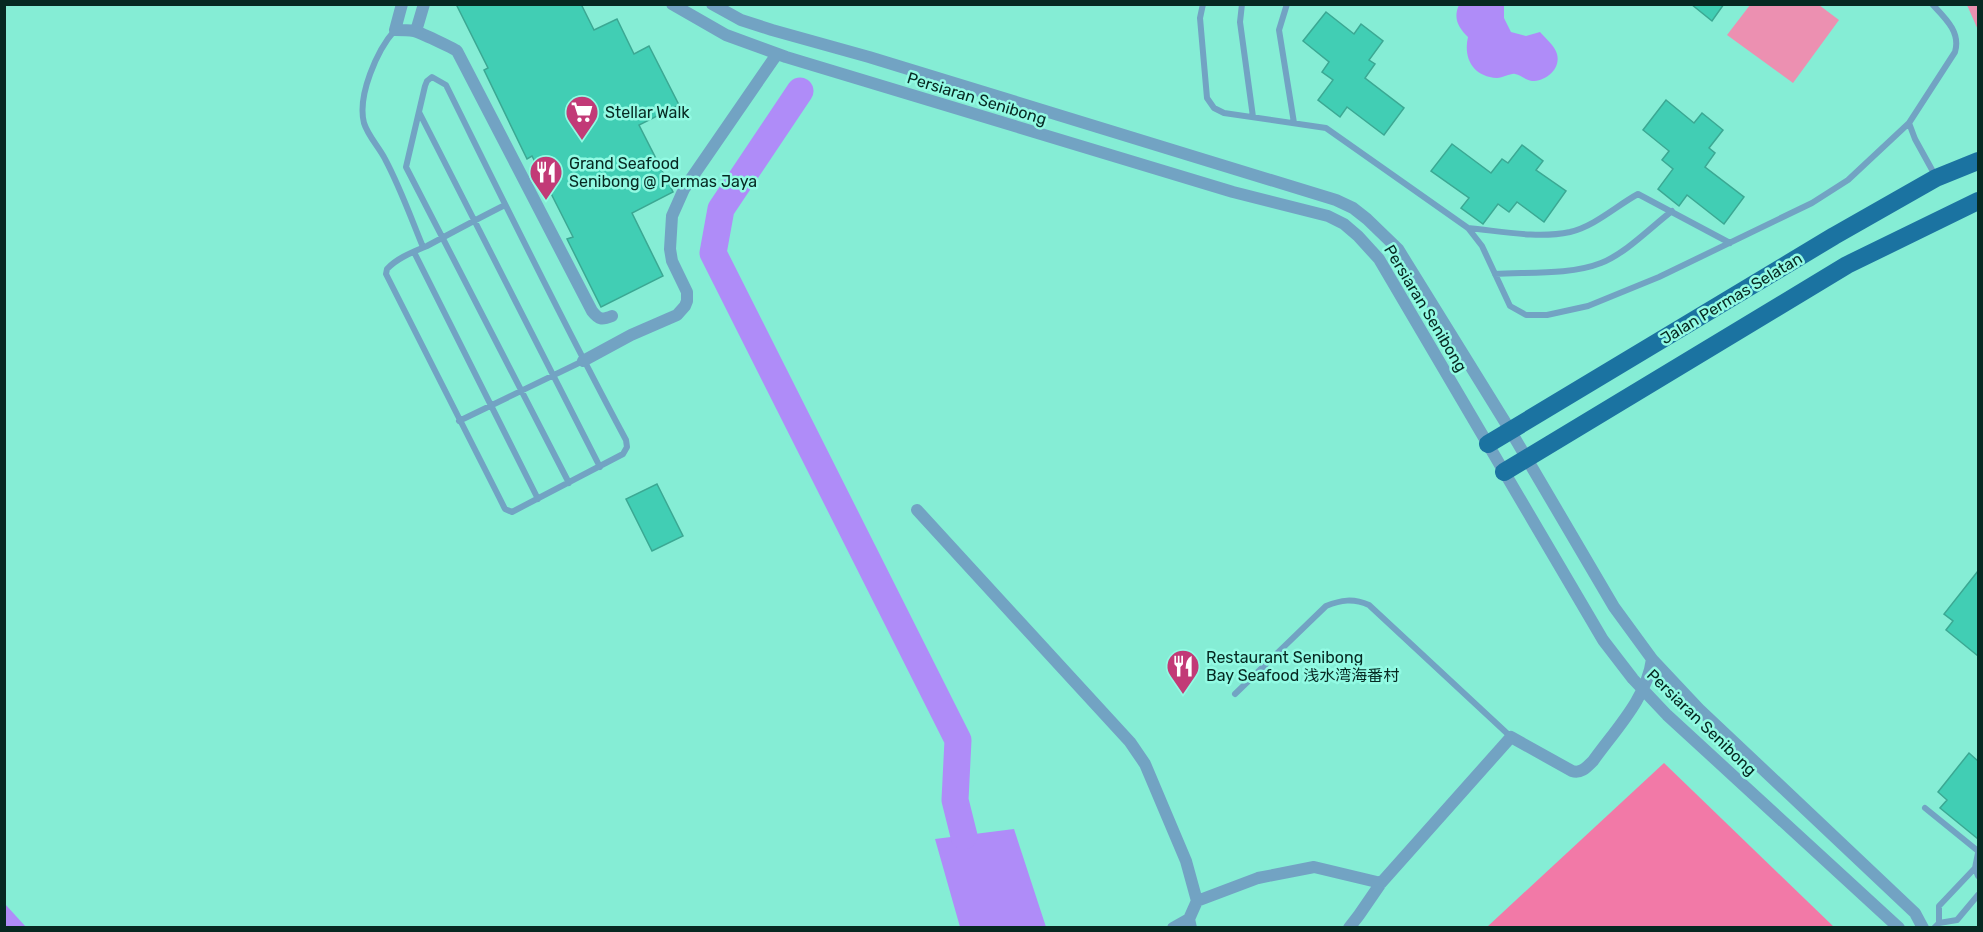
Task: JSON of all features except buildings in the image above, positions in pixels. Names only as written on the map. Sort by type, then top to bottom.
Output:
[{"type":"main road","name":"Jalan Permas Selatan","points":[[1488,444],[1834,236],[1936,178],[1978,161]]},
{"type":"main road","name":"Jalan Permas Selatan","points":[[1504,472],[1847,265],[1978,201]]},
{"type":"main road","points":[[1834,236],[1825,252],[1826,259],[1836,265],[1847,265]]},
{"type":"street","points":[[402,4],[395,30],[416,31],[457,51],[592,311],[597,318],[612,316]]},
{"type":"street","points":[[416,31],[424,4]]},
{"type":"street","name":"Persiaran Senibong","points":[[672,4],[726,35],[781,55],[1233,192],[1328,216],[1344,224],[1379,259],[1603,640],[1643,690],[1676,723],[1899,927]]},
{"type":"street","name":"Persiaran Senibong","points":[[712,4],[741,20],[1336,200],[1353,208],[1384,233],[1398,249],[1510,430],[1614,608],[1652,659],[1699,709],[1916,913],[1923,927]]},
{"type":"street","points":[[584,361],[631,335],[677,315],[685,306],[687,292],[672,261],[670,249],[672,216],[689,181],[781,55]]},
{"type":"street","points":[[917,510],[1130,742],[1145,764],[1186,861],[1197,901],[1190,923],[1173,927]]},
{"type":"street","points":[[1349,927],[1381,883],[1511,736],[1572,771],[1581,772],[1593,761],[1643,690],[1652,659]]},
{"type":"street","points":[[1197,901],[1258,878],[1314,867],[1381,883]]},
{"type":"lane","points":[[1203,4],[1200,18],[1208,98],[1214,108],[1224,113],[1326,128],[1468,228],[1482,246],[1510,306],[1526,315],[1546,315],[1588,306],[1659,277],[1812,203],[1848,180],[1909,123],[1955,52],[1957,44],[1955,33],[1932,4]]},
{"type":"lane","points":[[1242,4],[1240,22],[1253,117]]},
{"type":"lane","points":[[1287,4],[1279,30],[1294,123]]},
{"type":"lane","points":[[395,30],[385,41],[372,66],[363,104],[364,121],[386,160],[423,247]]},
{"type":"lane","points":[[505,205],[442,237],[393,263],[387,269],[386,274],[505,509],[512,512],[538,499],[569,483],[600,467],[623,454],[627,447],[626,440],[446,85],[432,77],[427,81],[418,112],[406,167],[442,237],[521,391],[569,483]]},
{"type":"lane","points":[[418,112],[600,467]]},
{"type":"lane","points":[[1909,123],[1936,178]]},
{"type":"lane","points":[[1468,228],[1524,233],[1571,232],[1600,218],[1638,194],[1730,243]]},
{"type":"lane","points":[[1495,274],[1576,269],[1601,263],[1620,252],[1672,211]]},
{"type":"lane","points":[[414,252],[538,499]]},
{"type":"lane","points":[[459,421],[584,361]]},
{"type":"lane","points":[[1235,694],[1326,606],[1339,600],[1357,601],[1368,605],[1511,736]]},
{"type":"lane","points":[[1924,808],[1978,852],[1975,868],[1978,876]]},
{"type":"lane","points":[[1975,868],[1939,906],[1937,925],[1957,920],[1978,895]]},
{"type":"shaded area","points":[[1459,5],[1504,5],[1504,18],[1511,32],[1526,36],[1540,32],[1552,45],[1558,59],[1555,69],[1542,79],[1532,81],[1515,74],[1497,78],[1489,77],[1476,70],[1467,52],[1468,37],[1459,26],[1457,10]]},
{"type":"shaded area","points":[[1750,5],[1819,5],[1839,20],[1793,83],[1727,35]]},
{"type":"shaded area","points":[[1967,5],[1978,5],[1978,30]]},
{"type":"shaded area","points":[[1664,763],[1834,927],[1487,927]]},
{"type":"shaded area","points":[[1014,829],[1046,927],[960,927],[935,839]]},
{"type":"shaded area","points":[[5,904],[26,927],[5,927]]},
{"type":"waterway","points":[[800,91],[721,209],[713,253],[958,740],[955,800],[964,836]]},
{"type":"place","name":"Stellar Walk","points":[[582,141]]},
{"type":"place","name":"Grand Seafood Senibong @ Permas Jaya","points":[[546,201]]},
{"type":"place","name":"Restaurant Senibong Bay Seafood 浅水湾海番村","points":[[1183,695]]}]
